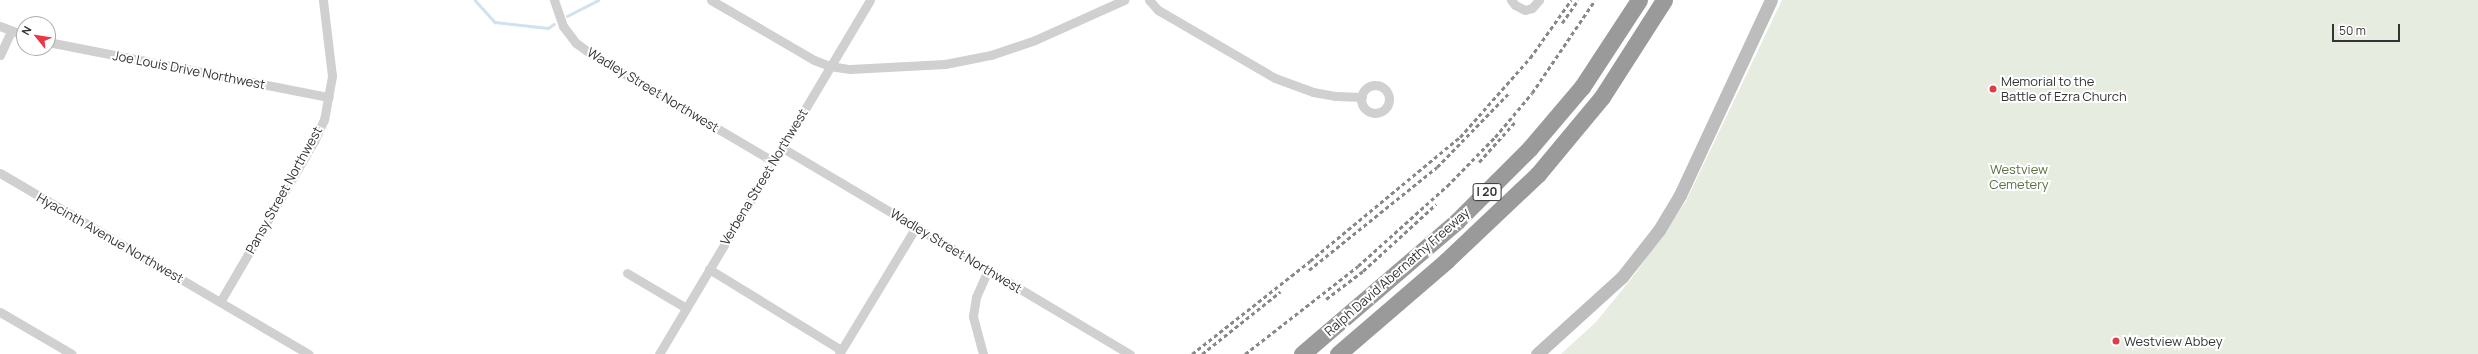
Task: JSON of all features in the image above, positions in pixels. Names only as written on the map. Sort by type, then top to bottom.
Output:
[{"type":"highway","name":"Ralph David Abernathy Freeway","points":[[1302,354],[1457,221],[1530,148],[1591,74],[1639,0]]},
{"type":"highway","name":"I 20","points":[[1338,354],[1446,260],[1538,174],[1602,97],[1664,0]]},
{"type":"main road","points":[[1537,354],[1622,277],[1659,230],[1680,195],[1771,0]]},
{"type":"street","name":"Pansy Street Northwest","points":[[220,302],[314,141],[329,97],[331,55],[323,0]]},
{"type":"street","name":"Wadley Street Northwest","points":[[554,0],[563,26],[576,43],[591,54],[774,161]]},
{"type":"street","points":[[711,0],[814,60],[830,66],[850,69],[918,66],[991,55],[1035,40],[1124,0]]},
{"type":"street","name":"Verbena Street Northwest","points":[[659,354],[870,0]]},
{"type":"street","points":[[1149,0],[1158,10],[1275,78],[1313,92],[1336,96],[1362,97]]},
{"type":"street","points":[[1512,0],[1515,5],[1525,10],[1532,8],[1539,0]]},
{"type":"street","points":[[0,26],[16,33]]},
{"type":"street","points":[[0,55],[11,31]]},
{"type":"street","name":"Joe Louis Drive Northwest","points":[[56,44],[329,97]]},
{"type":"street","name":"Wadley Street Northwest","points":[[782,147],[1130,354]]},
{"type":"street","name":"Hyacinth Avenue Northwest","points":[[0,174],[220,302]]},
{"type":"street","points":[[709,269],[840,352],[916,227]]},
{"type":"street","points":[[983,354],[973,316],[976,297],[988,270]]},
{"type":"street","points":[[627,273],[686,308]]},
{"type":"street","points":[[220,302],[309,354]]},
{"type":"street","points":[[0,312],[72,354]]},
{"type":"green space","name":"Westview Cemetery","points":[[1782,0],[2478,0],[2478,354],[1561,354],[1596,322],[1635,274],[1686,201]]},
{"type":"waterway","points":[[475,0],[495,22],[548,28],[554,24]]},
{"type":"waterway","points":[[567,16],[598,0]]},
{"type":"railway","points":[[1192,354],[1310,261],[1460,137],[1530,58],[1571,0]]},
{"type":"railway","points":[[1562,23],[1578,0]]},
{"type":"railway","points":[[1245,354],[1358,266],[1447,186],[1495,137],[1532,93],[1595,0]]},
{"type":"railway","points":[[1309,270],[1437,167],[1508,94]]},
{"type":"railway","points":[[1479,162],[1515,122]]},
{"type":"railway","points":[[1326,299],[1363,271],[1436,204]]},
{"type":"railway","points":[[1202,354],[1280,292]]},
{"type":"place","name":"Memorial to the Battle of Ezra Church","points":[[1993,89]]},
{"type":"place","name":"Westview Abbey","points":[[2116,341]]}]
